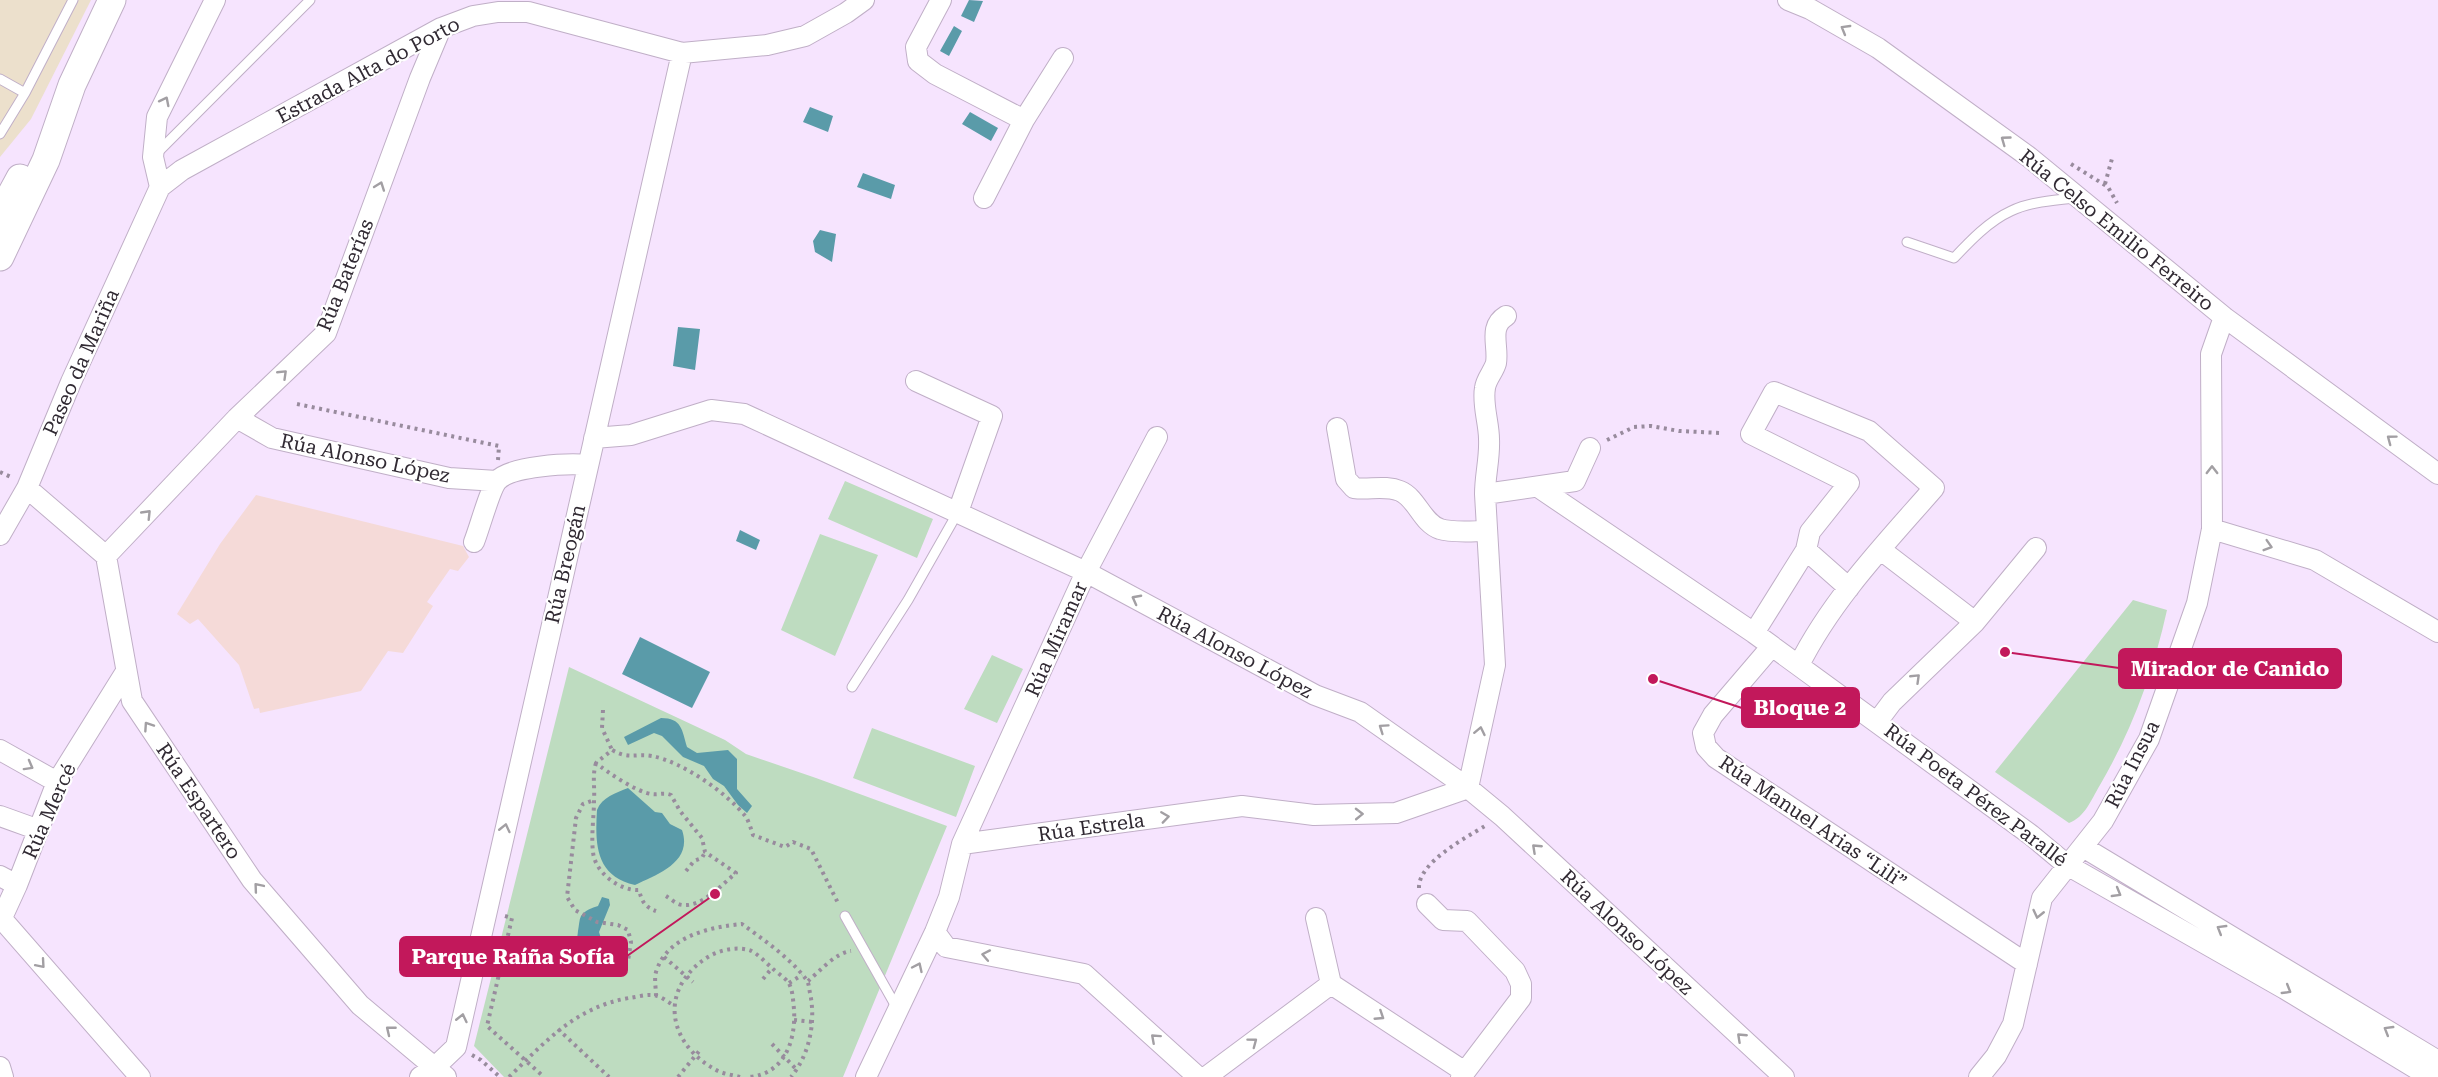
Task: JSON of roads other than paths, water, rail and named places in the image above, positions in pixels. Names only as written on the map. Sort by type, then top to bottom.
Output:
[{"type":"main road","points":[[0,256],[12,211],[59,127],[72,85],[112,0]]},
{"type":"street","points":[[160,187],[153,157],[157,117],[215,0]]},
{"type":"street","name":"Estrada Alta do Porto","points":[[160,187],[182,170],[441,28],[473,16],[498,12],[528,12],[682,53],[767,45],[805,36],[864,0]]},
{"type":"street","points":[[941,0],[916,47],[918,61],[935,74],[1024,120]]},
{"type":"street","name":"Rúa Celso Emilio Ferreiro","points":[[1788,0],[1810,9],[1878,48],[2029,157],[2224,317],[2438,474]]},
{"type":"street","name":"Rúa Baterías","points":[[106,556],[237,418],[326,333],[420,78],[441,28]]},
{"type":"street","name":"Rúa Breogán","points":[[433,1074],[456,1047],[682,53]]},
{"type":"street","points":[[984,198],[1024,120],[1063,57]]},
{"type":"street","name":"Paseo da Mariña","points":[[0,535],[20,483],[71,381],[160,187]]},
{"type":"street","points":[[1468,788],[1495,665],[1486,531],[1485,469],[1490,437],[1485,388],[1496,363],[1495,329],[1501,319],[1506,316]]},
{"type":"street","name":"Rúa Insua","points":[[1979,1077],[1996,1056],[2013,1024],[2042,898],[2103,821],[2149,739],[2198,603],[2212,529],[2211,354],[2224,317]]},
{"type":"street","points":[[916,381],[992,416],[958,512]]},
{"type":"street","points":[[1754,633],[1806,550],[1810,531],[1849,483],[1751,434],[1774,393],[1869,432],[1934,488],[1849,588],[1809,644],[1799,665]]},
{"type":"street","name":"Rúa Alonso López","points":[[594,438],[631,435],[711,410],[744,414],[1086,572],[1315,695],[1360,712],[1468,788],[1502,816],[1784,1077]]},
{"type":"street","name":"Rúa Alonso López","points":[[237,418],[272,438],[449,477],[497,481],[509,474],[541,467],[569,463],[588,465]]},
{"type":"street","points":[[1337,428],[1346,479],[1354,488],[1369,490],[1390,487],[1400,491],[1409,496],[1429,522],[1439,529],[1486,531]]},
{"type":"street","name":"Rúa Miramar","points":[[962,844],[1086,572],[1157,437]]},
{"type":"street","points":[[1485,494],[1575,481],[1590,448]]},
{"type":"street","points":[[474,542],[497,481]]},
{"type":"street","points":[[20,483],[106,556]]},
{"type":"street","name":"Rúa Poeta Pérez Parallé","points":[[1538,488],[1754,633],[2067,864],[2285,989],[2430,1077]]},
{"type":"street","points":[[2212,529],[2315,560],[2438,632]]},
{"type":"street","points":[[1877,722],[1892,702],[1975,622],[2037,548]]},
{"type":"street","points":[[1806,550],[1849,588]]},
{"type":"street","points":[[1881,550],[1975,622]]},
{"type":"street","name":"Rúa Espartero","points":[[106,556],[125,673],[132,701],[252,879],[360,1005],[433,1074]]},
{"type":"street","name":"Rúa Manuel Arias “Lili”","points":[[1772,646],[1713,715],[1702,733],[1706,747],[1716,759],[2027,964]]},
{"type":"street","name":"Rúa Mercé","points":[[1,921],[9,880],[39,830],[57,782],[125,673]]},
{"type":"street","points":[[0,750],[57,782]]},
{"type":"street","name":"Rúa Estrela","points":[[962,844],[1242,807],[1314,815],[1396,813],[1468,788]]},
{"type":"street","points":[[0,816],[39,830]]},
{"type":"street","points":[[866,1077],[935,932],[949,897],[962,844]]},
{"type":"street","name":"Rúa Poeta Pérez Parallé","points":[[2083,848],[2438,1061]]},
{"type":"street","points":[[1316,918],[1331,984],[1463,1074],[1521,998],[1521,984],[1515,971],[1467,921],[1443,920],[1427,904]]},
{"type":"street","points":[[1,921],[140,1077]]},
{"type":"street","points":[[935,932],[946,947],[1084,974],[1198,1077]]},
{"type":"street","points":[[1206,1077],[1331,984]]},
{"type":"street","points":[[0,1067],[3,1077]]},
{"type":"lane","points":[[0,134],[25,93],[73,0]]},
{"type":"lane","points":[[153,157],[310,0]]},
{"type":"lane","points":[[0,79],[25,93]]},
{"type":"lane","points":[[1907,242],[1953,258],[1975,237],[2011,211],[2047,201],[2078,197]]},
{"type":"lane","points":[[0,240],[9,224],[12,211]]},
{"type":"lane","points":[[852,687],[908,600],[958,512]]},
{"type":"lane","points":[[845,916],[898,1010]]},
{"type":"water","points":[[969,0],[983,1],[974,22],[961,16]]},
{"type":"water","points":[[954,26],[962,31],[949,56],[940,51]]},
{"type":"water","points":[[810,107],[833,116],[828,132],[803,122]]},
{"type":"water","points":[[970,112],[998,128],[991,141],[962,124]]},
{"type":"water","points":[[863,173],[895,185],[891,199],[857,187]]},
{"type":"water","points":[[820,230],[836,234],[832,262],[815,252],[813,241]]},
{"type":"water","points":[[678,327],[700,329],[695,370],[673,366]]},
{"type":"water","points":[[740,530],[760,540],[756,550],[736,541]]},
{"type":"water","points":[[640,637],[710,672],[692,708],[622,674]]},
{"type":"water","points":[[661,718],[677,723],[682,730],[687,747],[697,753],[728,750],[737,759],[737,789],[752,806],[747,813],[724,786],[713,779],[704,766],[683,757],[662,736],[654,733],[628,745],[624,737]]},
{"type":"water","points":[[628,788],[655,812],[662,813],[670,824],[682,830],[684,841],[683,851],[678,859],[663,871],[635,885],[622,881],[605,866],[600,856],[596,834],[599,806],[610,796]]},
{"type":"water","points":[[602,897],[609,899],[610,905],[599,932],[607,958],[604,964],[592,968],[582,961],[577,953],[579,921],[587,911],[598,906]]},
{"type":"place","name":"Mirador de Canido","points":[[2005,652]]},
{"type":"place","name":"Bloque 2","points":[[1653,679]]},
{"type":"place","name":"Parque Raíña Sofía","points":[[715,894]]}]
